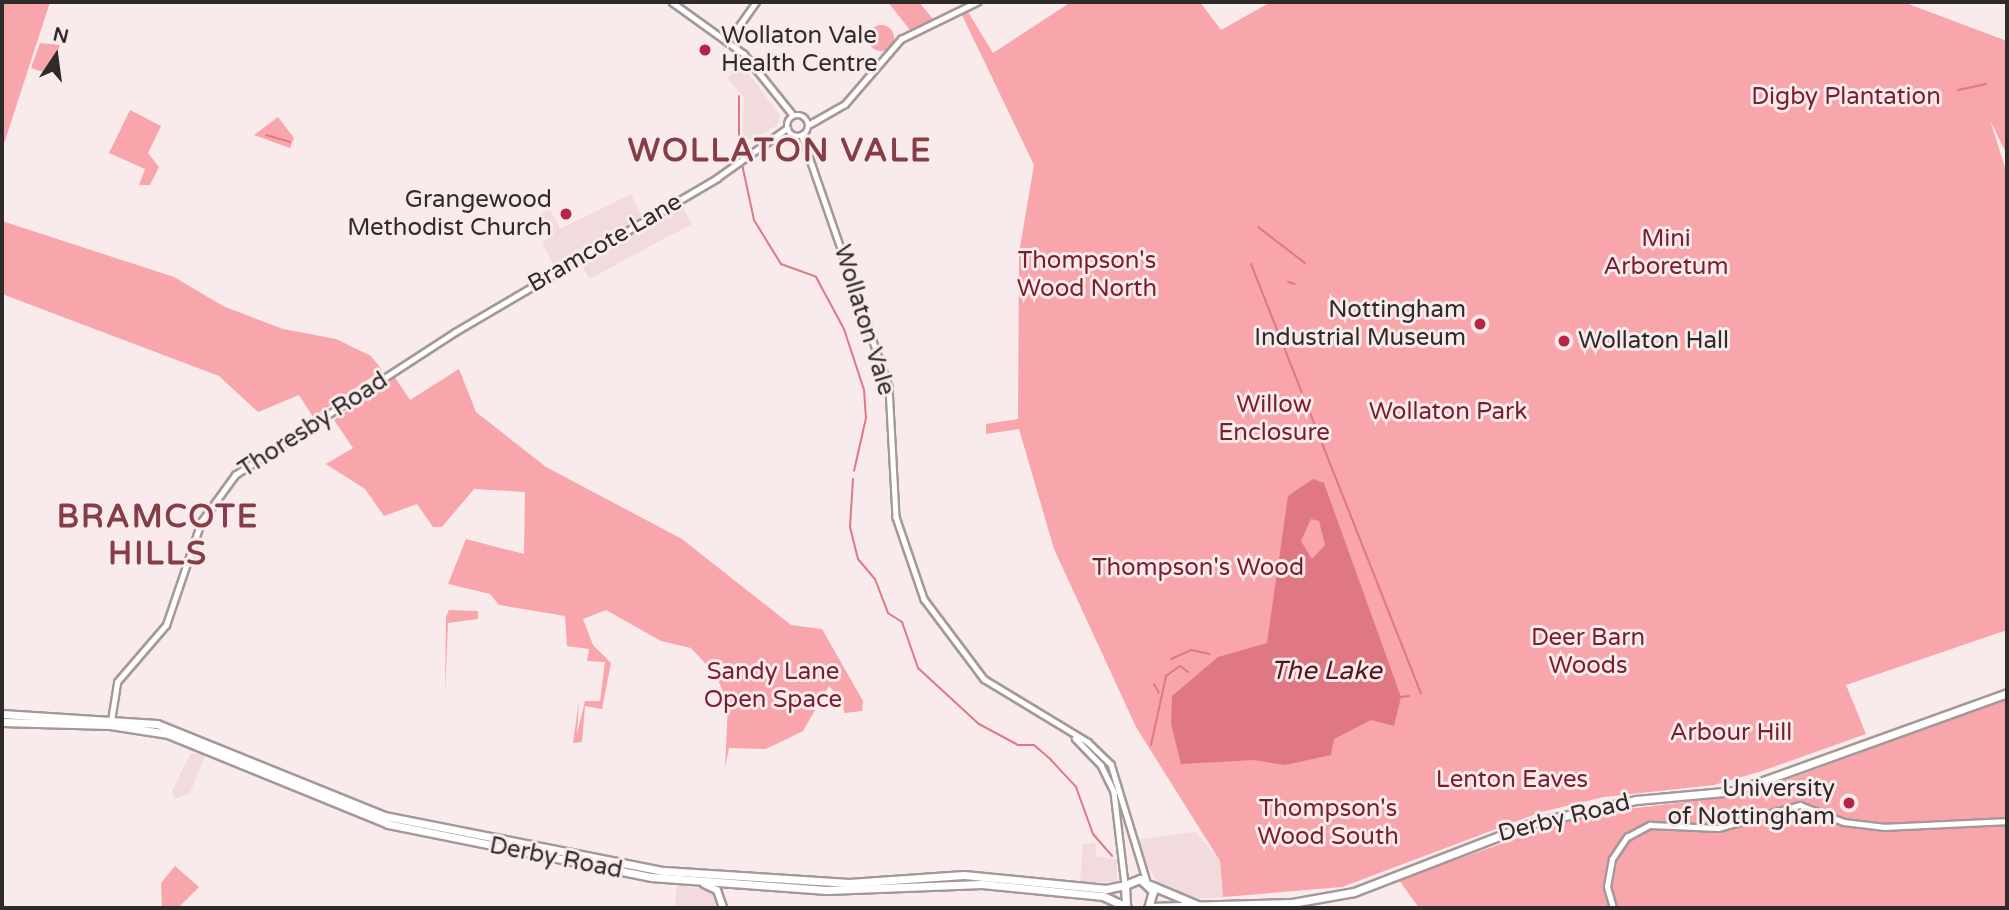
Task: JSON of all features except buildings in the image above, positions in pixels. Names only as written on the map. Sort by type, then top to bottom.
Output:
[{"type":"highway","name":"Derby Road","points":[[1148,908],[1292,903],[1354,892],[1533,823],[1636,800],[1735,791],[2007,693]]},
{"type":"highway","name":"Derby Road","points":[[2,714],[111,721],[197,736],[390,817],[724,881],[846,890],[982,884],[1100,895],[1128,908]]},
{"type":"highway","name":"Derby Road","points":[[2,722],[111,721],[195,742],[388,824],[704,884],[724,881],[849,883],[964,875],[1109,889],[1125,884],[1148,883],[1200,906]]},
{"type":"highway","points":[[1148,883],[1148,908]]},
{"type":"highway","points":[[1125,884],[1128,908]]},
{"type":"main road","points":[[723,908],[724,881]]},
{"type":"main road","points":[[704,884],[719,892],[723,908]]},
{"type":"street","points":[[671,2],[729,40],[793,115],[810,124]]},
{"type":"street","points":[[729,40],[756,2]]},
{"type":"street","points":[[793,115],[787,128],[802,136],[810,124],[845,104],[901,39],[977,2]]},
{"type":"street","name":"Bramcote Lane","points":[[455,332],[717,178],[787,128]]},
{"type":"street","name":"Wollaton Vale","points":[[802,136],[888,387],[896,517],[925,598],[984,679],[1104,755],[1122,787],[1134,844],[1148,883]]},
{"type":"street","name":"Thoresby Road","points":[[111,721],[117,682],[171,617],[194,537],[225,485],[455,332]]},
{"type":"street","name":"Wollaton Vale","points":[[1069,733],[1101,765],[1114,791],[1125,845],[1125,884]]},
{"type":"street","points":[[1114,791],[1122,787]]},
{"type":"street","points":[[1613,908],[1607,887],[1612,859],[1627,837],[1650,825],[1718,828],[1800,805],[1844,822],[1885,827],[2007,821]]},
{"type":"street","points":[[1125,845],[1134,844]]},
{"type":"shaded area","points":[[742,65],[780,115],[778,125],[752,140],[742,137],[744,97],[727,78]]},
{"type":"shaded area","points":[[631,194],[644,222],[680,203],[692,224],[589,279],[577,255],[555,268],[542,242],[551,236],[540,214],[550,209],[560,229]]},
{"type":"shaded area","points":[[190,754],[206,754],[190,793],[175,799],[172,791]]},
{"type":"shaded area","points":[[1196,832],[1220,861],[1223,898],[1188,898],[1160,885],[1143,860],[1139,839]]},
{"type":"shaded area","points":[[1095,843],[1097,857],[1117,859],[1117,882],[1080,882],[1083,844]]},
{"type":"shaded area","points":[[677,885],[711,890],[718,908],[668,908],[675,906]]},
{"type":"green space","points":[[2,2],[50,2],[2,150]]},
{"type":"green space","points":[[888,2],[919,2],[933,19],[910,30]]},
{"type":"green space","name":"Wollaton Park","points":[[1071,2],[1200,2],[1221,30],[1271,2],[1903,2],[2007,41],[2007,155],[1990,120],[2007,174],[2007,630],[1846,685],[1866,734],[1762,771],[1714,785],[1604,797],[1541,812],[1342,887],[1223,897],[1220,861],[1136,727],[1054,549],[1019,429],[986,434],[986,424],[1018,419],[1019,253],[1034,165],[962,15],[968,12],[993,53]]},
{"type":"green space","points":[[881,25],[890,29],[894,38],[890,47],[881,51],[872,47],[868,38],[872,29]]},
{"type":"green space","points":[[40,43],[60,45],[49,74],[31,68]]},
{"type":"green space","points":[[130,110],[161,126],[148,153],[159,167],[150,185],[139,185],[145,169],[109,153]]},
{"type":"green space","points":[[278,117],[294,138],[290,148],[254,135]]},
{"type":"green space","points":[[2,221],[174,277],[223,306],[283,329],[336,339],[371,356],[382,370],[313,417],[299,395],[258,412],[219,376],[2,294]]},
{"type":"green space","name":"Sandy Lane Open Space","points":[[459,369],[476,412],[546,467],[682,539],[791,625],[822,629],[863,701],[862,711],[844,713],[843,701],[829,686],[803,731],[766,749],[729,748],[725,768],[728,704],[716,675],[691,648],[661,641],[606,610],[583,619],[593,645],[611,663],[602,709],[585,706],[582,742],[573,743],[579,700],[577,734],[585,701],[600,701],[605,662],[587,661],[589,649],[567,646],[565,616],[499,605],[490,594],[448,584],[466,539],[524,554],[525,492],[474,489],[442,527],[433,527],[417,504],[384,516],[365,489],[326,464],[353,448],[334,420],[394,376],[410,400]]},
{"type":"green space","points":[[449,610],[478,611],[478,619],[448,623],[445,696],[446,617]]},
{"type":"green space","name":"University of Nottingham","points":[[2007,699],[2007,908],[1419,908],[1399,880],[1585,814],[1745,795]]},
{"type":"green space","points":[[175,866],[199,887],[178,908],[162,908],[161,883]]},
{"type":"water","name":"The Lake","points":[[1313,479],[1324,483],[1401,697],[1394,726],[1371,720],[1334,739],[1331,755],[1285,765],[1253,760],[1181,764],[1171,724],[1172,696],[1218,657],[1267,643],[1288,496]],"holes":[[[1311,519],[1319,521],[1325,545],[1312,559],[1301,541]]]},
{"type":"waterway","points":[[1958,90],[1986,84]]},
{"type":"waterway","points":[[739,96],[739,151]]},
{"type":"waterway","points":[[266,135],[290,142]]},
{"type":"waterway","points":[[742,164],[754,220],[781,264],[816,277],[844,329],[864,390],[866,418],[854,471]]},
{"type":"waterway","points":[[1258,227],[1305,263]]},
{"type":"waterway","points":[[1251,264],[1421,694]]},
{"type":"waterway","points":[[1288,282],[1295,284]]},
{"type":"waterway","points":[[853,479],[850,527],[858,559],[875,579],[888,613],[902,622],[918,668],[979,724],[1018,745],[1034,745],[1051,760],[1076,787],[1093,834],[1112,856]]},
{"type":"waterway","points":[[1171,659],[1191,650],[1210,654]]},
{"type":"waterway","points":[[1151,745],[1166,676],[1180,666],[1188,672]]},
{"type":"waterway","points":[[1154,684],[1159,693]]},
{"type":"waterway","points":[[1401,697],[1409,696]]},
{"type":"place","name":"Wollaton Vale Health Centre","points":[[705,50]]},
{"type":"place","name":"Grangewood Methodist Church","points":[[566,214]]},
{"type":"place","name":"Nottingham Industrial Museum","points":[[1480,324]]},
{"type":"place","name":"Wollaton Hall","points":[[1564,341]]},
{"type":"place","name":"University of Nottingham","points":[[1849,803]]},
{"type":"district","name":"WOLLATON VALE","points":[[780,151]]},
{"type":"district","name":"BRAMCOTE HILLS","points":[[158,536]]},
{"type":"park label","name":"Digby Plantation","points":[[1846,97]]},
{"type":"park label","name":"Mini Arboretum","points":[[1666,253]]},
{"type":"park label","name":"Thompson's Wood North","points":[[1087,275]]},
{"type":"park label","name":"Willow Enclosure","points":[[1274,419]]},
{"type":"park label","name":"Thompson's Wood","points":[[1198,568]]},
{"type":"park label","name":"Deer Barn Woods","points":[[1588,652]]},
{"type":"park label","name":"Arbour Hill","points":[[1731,733]]},
{"type":"park label","name":"Lenton Eaves","points":[[1512,780]]},
{"type":"park label","name":"Thompson's Wood South","points":[[1328,823]]}]
